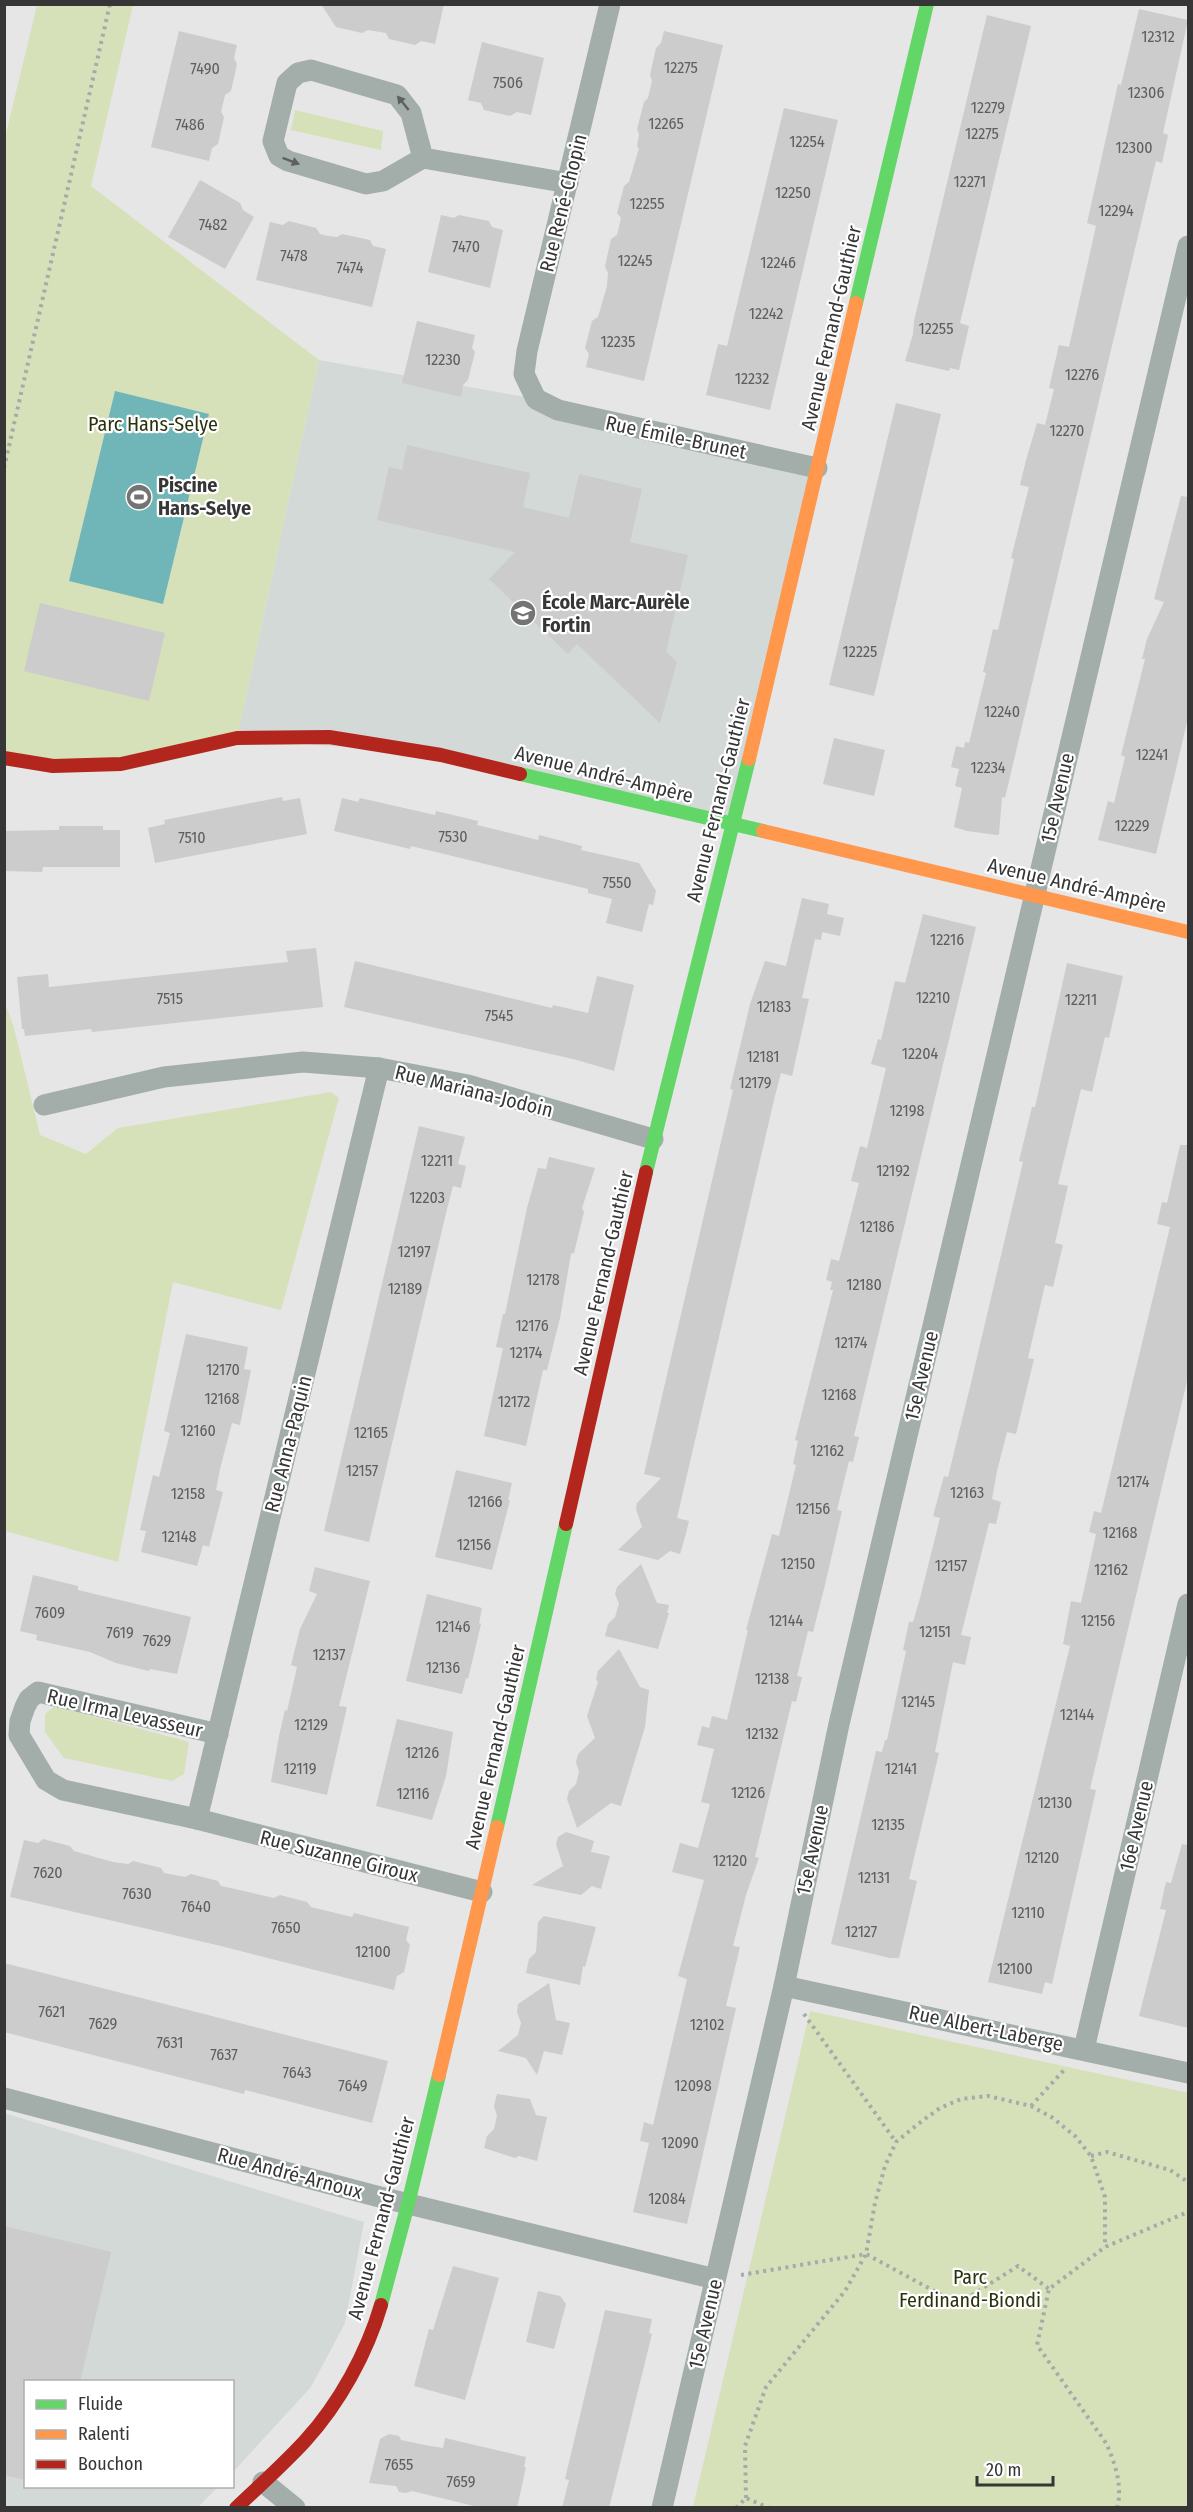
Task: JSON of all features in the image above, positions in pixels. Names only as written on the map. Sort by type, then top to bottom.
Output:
[{"type":"street","name":"Rue René-Chopin","points":[[536,399],[525,374],[527,351],[610,4]]},
{"type":"street","name":"Avenue Fernand-Gauthier","points":[[236,2508],[306,2440],[349,2380],[363,2353],[378,2314],[408,2204],[482,1892],[653,1139],[733,825],[927,4]]},
{"type":"street","points":[[423,158],[411,113],[397,95],[311,70],[298,73],[287,83],[273,141],[279,156],[288,161],[366,184],[384,182],[423,158],[568,183]]},
{"type":"street","name":"15e Avenue","points":[[662,2508],[784,1986],[839,1724],[1188,246]]},
{"type":"street","name":"Rue Émile-Brunet","points":[[536,399],[558,410],[817,468]]},
{"type":"street","name":"Avenue André-Ampère","points":[[4,758],[53,766],[121,764],[237,738],[329,737],[441,755],[1188,932]]},
{"type":"street","name":"Rue Mariana-Jodoin","points":[[44,1105],[164,1077],[303,1062],[379,1068],[468,1085],[653,1139]]},
{"type":"street","name":"Rue Anna-Paquin","points":[[196,1820],[379,1068]]},
{"type":"street","name":"16e Avenue","points":[[1084,2049],[1188,1604]]},
{"type":"street","name":"Rue Irma Levasseur","points":[[196,1820],[63,1790],[55,1786],[40,1772],[19,1735],[20,1721],[29,1699],[38,1692],[218,1734]]},
{"type":"street","name":"Rue Suzanne Giroux","points":[[196,1820],[482,1892]]},
{"type":"street","name":"Rue Albert-Laberge","points":[[784,1986],[1188,2073]]},
{"type":"street","name":"Rue André-Arnoux","points":[[4,2098],[408,2204],[716,2279]]},
{"type":"street","points":[[263,2482],[296,2508]]},
{"type":"path","points":[[4,468],[110,4]]},
{"type":"path","points":[[784,1986],[896,2142]]},
{"type":"path","points":[[1031,2106],[1084,2049]]},
{"type":"path","points":[[736,2508],[746,2498],[745,2446],[766,2387],[845,2291],[866,2254],[882,2176],[896,2142],[940,2108],[961,2099],[988,2096],[1031,2106],[1053,2118],[1075,2136],[1091,2156],[1105,2197],[1105,2247]]},
{"type":"path","points":[[1091,2156],[1107,2152],[1170,2170],[1188,2182]]},
{"type":"path","points":[[1117,2508],[1118,2482],[1114,2461],[1106,2443],[1037,2345],[1049,2289],[1105,2247],[1188,2212]]},
{"type":"path","points":[[716,2279],[866,2254],[958,2304],[1018,2266],[1049,2289]]},
{"type":"path","points":[[746,2498],[769,2508]]},
{"type":"path","points":[[849,2508],[876,2508]]},
{"type":"shaded area","name":"École Marc-Aurèle Fortin","points":[[319,360],[536,399],[817,468],[733,825],[441,755],[237,738]]},
{"type":"shaded area","points":[[4,2113],[364,2222],[345,2323],[311,2387],[234,2471],[234,2380],[24,2380],[24,2488],[217,2488],[198,2507],[5,2507]]},
{"type":"green space","name":"Parc Hans-Selye","points":[[37,5],[133,5],[91,186],[319,360],[237,738],[121,764],[4,758],[5,138]]},
{"type":"green space","points":[[295,110],[383,131],[381,150],[291,130]]},
{"type":"green space","points":[[5,1003],[14,1028],[40,1135],[86,1154],[118,1128],[331,1092],[339,1098],[281,1310],[173,1282],[118,1562],[5,1531]]},
{"type":"green space","points":[[55,1706],[189,1742],[184,1774],[172,1781],[64,1758],[45,1732],[45,1714]]},
{"type":"green space","name":"Parc Ferdinand-Biondi","points":[[810,2011],[1188,2093],[1188,2507],[693,2507]]},
{"type":"water","name":"Piscine Hans-Selye","points":[[115,391],[209,414],[163,604],[69,581]]},
{"type":"building","points":[[321,4],[444,4],[435,44],[421,41],[415,45],[389,39],[386,33],[368,30],[362,33],[336,27]]},
{"type":"building","points":[[1139,9],[1188,20],[1163,133],[1168,135],[1162,163],[1156,161],[1005,798],[1002,797],[999,834],[967,831],[954,827],[962,788],[955,786],[959,769],[951,767],[956,746],[964,748],[965,742],[969,743],[986,673],[983,672],[993,629],[998,630],[1014,559],[1011,558],[1029,487],[1020,485],[1026,460],[1037,423],[1045,425],[1054,389],[1049,388],[1059,345],[1069,347],[1096,226],[1087,223],[1118,84],[1121,85]]},
{"type":"building","points":[[987,15],[1031,26],[960,323],[969,326],[959,370],[950,368],[949,371],[905,361]]},
{"type":"building","points":[[179,31],[237,45],[234,58],[237,64],[231,91],[225,95],[221,112],[224,117],[218,144],[212,148],[209,161],[151,147]]},
{"type":"building","points":[[664,31],[723,45],[644,381],[586,367],[589,354],[585,348],[592,321],[598,317],[607,286],[608,273],[605,266],[611,239],[617,235],[621,218],[617,213],[624,186],[629,182],[639,148],[637,147],[639,134],[637,129],[652,81],[650,75],[656,48],[661,43]]},
{"type":"building","points":[[482,42],[544,58],[531,115],[517,112],[510,116],[484,110],[481,103],[468,100]]},
{"type":"building","points":[[784,108],[838,120],[770,410],[706,395],[718,344],[727,346]]},
{"type":"building","points":[[200,180],[240,203],[243,210],[254,217],[225,269],[168,237]]},
{"type":"building","points":[[441,215],[454,218],[459,215],[489,221],[492,227],[503,230],[490,288],[428,272]]},
{"type":"building","points":[[289,221],[316,228],[320,234],[328,236],[337,237],[342,234],[370,240],[373,246],[386,249],[372,307],[256,280],[270,222],[283,225]]},
{"type":"building","points":[[417,321],[475,335],[472,348],[475,352],[461,397],[402,383]]},
{"type":"building","points":[[896,403],[941,414],[874,696],[829,685]]},
{"type":"building","points":[[407,445],[530,473],[523,507],[569,518],[579,474],[642,489],[630,542],[688,555],[666,652],[677,662],[660,723],[577,644],[568,654],[489,579],[515,552],[377,520],[389,467],[402,470]]},
{"type":"building","points":[[1181,496],[1188,497],[1188,718],[1156,854],[1098,840],[1108,801],[1114,803],[1125,757],[1121,755],[1145,659],[1142,659],[1147,639],[1164,602],[1154,599]]},
{"type":"building","points":[[40,603],[165,633],[149,701],[24,671]]},
{"type":"building","points":[[834,738],[885,750],[874,796],[823,784]]},
{"type":"building","points":[[282,797],[283,801],[300,798],[307,834],[155,863],[148,828],[165,824],[164,820]]},
{"type":"building","points":[[342,798],[358,802],[360,798],[435,815],[436,811],[478,821],[477,825],[538,840],[539,835],[582,846],[581,850],[639,863],[656,891],[653,905],[649,904],[642,932],[606,923],[612,899],[588,893],[588,889],[411,846],[410,849],[334,831]]},
{"type":"building","points":[[59,826],[103,826],[103,830],[120,830],[120,867],[43,867],[42,872],[4,871],[4,831],[59,830]]},
{"type":"building","points":[[802,898],[829,904],[827,914],[844,918],[840,936],[822,932],[821,940],[815,939],[802,998],[809,999],[792,1076],[781,1073],[677,1518],[689,1521],[685,1537],[680,1554],[670,1551],[658,1560],[618,1550],[642,1527],[636,1509],[637,1503],[661,1478],[644,1474],[733,1090],[730,1089],[750,1004],[765,961],[786,966]]},
{"type":"building","points":[[923,914],[976,927],[854,1436],[859,1437],[853,1462],[849,1461],[837,1510],[842,1511],[824,1589],[813,1632],[808,1631],[797,1676],[802,1677],[796,1702],[792,1701],[755,1857],[759,1858],[746,1895],[733,1946],[740,1947],[726,2006],[736,2008],[687,2224],[633,2212],[649,2143],[640,2141],[644,2122],[653,2125],[687,1979],[678,1976],[704,1880],[672,1872],[680,1843],[698,1848],[710,1804],[701,1802],[714,1749],[697,1745],[702,1726],[709,1728],[712,1716],[727,1720],[748,1630],[746,1630],[772,1534],[779,1536],[796,1465],[793,1464],[798,1441],[795,1440],[833,1290],[830,1290],[832,1282],[826,1280],[831,1259],[839,1261],[859,1183],[851,1181],[860,1146],[867,1148],[886,1068],[871,1064],[878,1039],[881,1040],[895,981],[905,983]]},
{"type":"building","points":[[316,948],[323,1007],[92,1032],[91,1029],[25,1036],[24,1029],[22,1029],[17,977],[48,974],[49,987],[288,962],[286,951]]},
{"type":"building","points":[[355,961],[552,1008],[553,1005],[588,1013],[597,976],[634,985],[614,1071],[577,1060],[344,1007]]},
{"type":"building","points":[[1067,963],[1123,976],[1109,1038],[1105,1037],[1092,1092],[1081,1089],[1058,1184],[1068,1186],[1055,1243],[1063,1245],[1053,1287],[1045,1285],[1028,1358],[1034,1359],[1016,1434],[1007,1432],[997,1471],[992,1499],[1001,1502],[996,1524],[989,1523],[961,1635],[971,1637],[965,1665],[953,1662],[935,1752],[939,1753],[909,1879],[917,1881],[899,1958],[890,1958],[831,1944],[876,1751],[882,1752],[885,1740],[887,1740],[906,1651],[903,1650],[909,1622],[913,1622],[940,1518],[933,1516],[944,1476],[948,1477],[970,1387],[1023,1162],[1019,1161],[1032,1107],[1035,1107]]},
{"type":"building","points":[[419,1126],[465,1137],[458,1164],[466,1166],[461,1188],[453,1186],[446,1213],[369,1542],[324,1531]]},
{"type":"building","points":[[1180,1145],[1188,1145],[1188,1377],[1090,1789],[1096,1790],[1052,1984],[1045,1982],[1042,1994],[988,1982],[1070,1646],[1063,1644],[1071,1601],[1081,1603],[1096,1534],[1089,1532],[1094,1511],[1101,1513],[1170,1227],[1157,1224],[1162,1202],[1167,1203]]},
{"type":"building","points":[[549,1157],[595,1168],[582,1208],[584,1212],[574,1253],[571,1254],[560,1318],[547,1370],[543,1370],[526,1446],[484,1436],[503,1348],[496,1347],[527,1208],[538,1168],[546,1169]]},
{"type":"building","points":[[186,1334],[248,1347],[244,1369],[251,1370],[240,1425],[232,1423],[220,1469],[216,1490],[223,1492],[209,1547],[203,1545],[197,1566],[141,1552],[146,1531],[140,1530],[153,1475],[159,1477],[170,1433],[164,1431]]},
{"type":"building","points":[[456,1470],[512,1483],[508,1500],[510,1500],[492,1570],[435,1557]]},
{"type":"building","points":[[641,1564],[657,1603],[669,1605],[667,1613],[669,1613],[658,1649],[605,1636],[608,1624],[615,1617],[619,1604],[615,1594],[617,1587]]},
{"type":"building","points":[[315,1567],[370,1581],[339,1706],[347,1707],[327,1795],[271,1782],[279,1736],[297,1667],[291,1665],[300,1629],[317,1594],[309,1591]]},
{"type":"building","points":[[33,1575],[78,1586],[78,1590],[191,1617],[177,1674],[150,1669],[149,1671],[116,1663],[90,1652],[36,1640],[37,1635],[20,1631]]},
{"type":"building","points":[[427,1594],[482,1608],[479,1623],[481,1624],[468,1679],[466,1678],[462,1694],[406,1681]]},
{"type":"building","points":[[619,1649],[640,1687],[649,1690],[645,1727],[621,1806],[611,1803],[577,1828],[567,1799],[569,1791],[576,1784],[579,1772],[576,1762],[578,1754],[595,1738],[587,1716],[598,1682],[596,1679],[598,1671]]},
{"type":"building","points":[[397,1719],[453,1732],[446,1776],[432,1820],[376,1806]]},
{"type":"building","points":[[566,1832],[594,1841],[591,1852],[610,1856],[601,1889],[592,1886],[581,1895],[532,1885],[563,1866],[556,1844],[558,1837]]},
{"type":"building","points":[[43,1839],[113,1862],[128,1864],[133,1861],[161,1868],[164,1873],[185,1877],[191,1874],[218,1881],[221,1886],[274,1898],[280,1895],[307,1902],[311,1907],[352,1917],[354,1913],[409,1927],[406,1940],[410,1945],[404,1972],[397,1976],[394,1990],[221,1946],[10,1897],[24,1840],[38,1843]]},
{"type":"building","points":[[1182,1844],[1188,1845],[1188,2028],[1139,2016],[1166,1910],[1160,1909],[1166,1882],[1171,1883]]},
{"type":"building","points":[[544,1916],[596,1927],[585,1967],[583,1966],[580,1985],[526,1973],[529,1959],[536,1952],[538,1922]]},
{"type":"building","points":[[4,1963],[388,2061],[372,2123],[245,2090],[244,2094],[4,2032]]},
{"type":"building","points":[[549,1983],[556,2020],[570,2023],[562,2055],[544,2051],[537,2075],[526,2058],[498,2051],[518,2035],[521,2023],[517,2012],[518,2004]]},
{"type":"building","points":[[497,2094],[530,2099],[536,2115],[547,2117],[537,2161],[519,2156],[515,2158],[484,2148],[487,2136],[494,2129],[497,2116],[494,2106]]},
{"type":"building","points":[[4,2226],[111,2252],[80,2380],[24,2380],[24,2480],[4,2475]]},
{"type":"building","points":[[453,2266],[499,2278],[465,2400],[414,2386],[429,2329],[433,2330]]},
{"type":"building","points":[[538,2291],[560,2296],[566,2304],[554,2349],[526,2342]]},
{"type":"building","points":[[605,2310],[652,2319],[649,2333],[652,2334],[609,2508],[562,2508],[569,2480],[565,2479]]},
{"type":"building","points":[[389,2434],[399,2436],[401,2440],[443,2448],[445,2438],[526,2457],[517,2508],[482,2508],[412,2491],[399,2492],[396,2486],[369,2483],[380,2439]]},
{"type":"traffic: fast","points":[[856,303],[927,4]]},
{"type":"traffic: fast","points":[[646,1172],[749,759]]},
{"type":"traffic: fast","points":[[520,774],[763,831]]},
{"type":"traffic: fast","points":[[497,1827],[566,1524]]},
{"type":"traffic: fast","points":[[381,2305],[439,2075]]},
{"type":"traffic: slow","points":[[749,759],[856,303]]},
{"type":"traffic: slow","points":[[763,831],[1188,932]]},
{"type":"traffic: slow","points":[[439,2075],[497,1827]]},
{"type":"traffic: jam","points":[[4,758],[53,766],[121,764],[237,738],[329,737],[441,755],[520,774]]},
{"type":"traffic: jam","points":[[566,1524],[646,1172]]},
{"type":"traffic: jam","points":[[236,2508],[297,2450],[329,2411],[360,2359],[381,2305]]},
{"type":"place","name":"Piscine Hans-Selye","points":[[139,497]]},
{"type":"place","name":"École Marc-Aurèle Fortin","points":[[523,613]]}]
